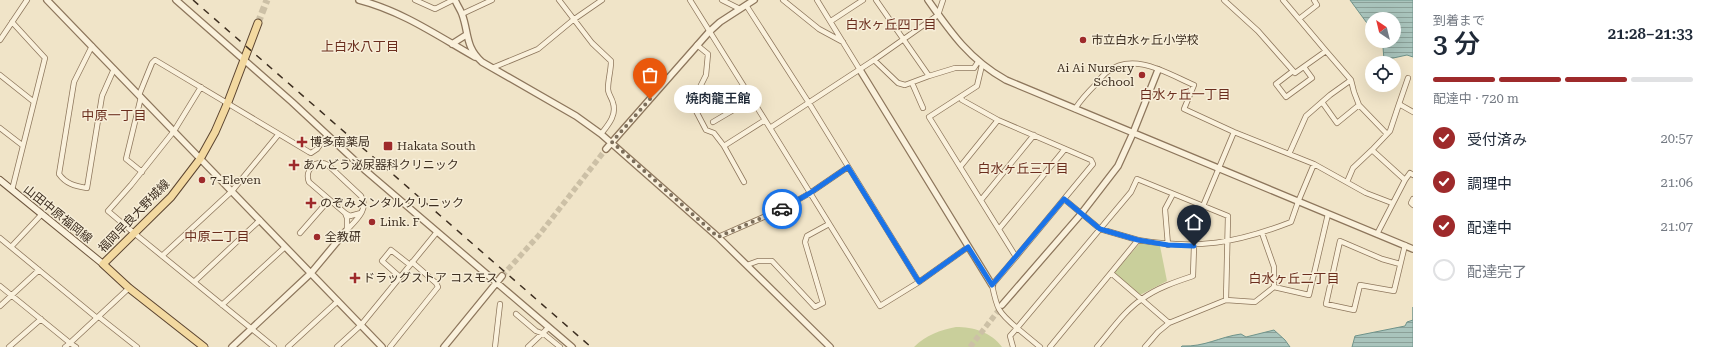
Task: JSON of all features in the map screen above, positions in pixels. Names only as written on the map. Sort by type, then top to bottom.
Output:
[{"type":"main road","name":"福岡早良大野城線","points":[[204,347],[129,288],[103,264],[171,197],[200,159],[215,132],[228,102],[258,23]]},
{"type":"main road","name":"山田中原福岡線","points":[[0,180],[41,215],[103,264]]},
{"type":"street","points":[[0,40],[27,0]]},
{"type":"street","points":[[47,0],[382,347]]},
{"type":"street","points":[[176,0],[436,232],[497,282],[548,328],[572,347]]},
{"type":"street","points":[[359,0],[390,10],[476,57],[492,68],[576,116],[612,142],[718,237],[830,347]]},
{"type":"street","points":[[415,0],[435,9],[454,0],[462,14],[470,48],[476,57]]},
{"type":"street","points":[[462,14],[492,0]]},
{"type":"street","points":[[560,0],[573,20],[592,43],[611,61],[608,91],[614,107],[614,113],[610,122],[601,134]]},
{"type":"street","points":[[492,68],[538,49],[573,20],[602,0]]},
{"type":"street","points":[[690,0],[880,306],[919,282],[968,247]]},
{"type":"street","points":[[722,0],[740,9]]},
{"type":"street","points":[[606,149],[709,32],[720,22],[754,0]]},
{"type":"street","points":[[783,0],[819,29],[844,43]]},
{"type":"street","points":[[817,0],[992,285],[996,306],[1002,315],[1040,347]]},
{"type":"street","points":[[831,21],[863,0]]},
{"type":"street","points":[[876,0],[929,76]]},
{"type":"street","points":[[928,0],[964,48],[980,64],[1006,80],[1413,249]]},
{"type":"street","points":[[770,128],[860,70],[938,15],[943,0]]},
{"type":"street","points":[[1224,0],[1258,31],[1296,73],[1326,51]]},
{"type":"street","points":[[1283,0],[1351,80],[1359,105],[1387,134]]},
{"type":"street","points":[[1299,19],[1317,5],[1314,0]]},
{"type":"street","points":[[746,4],[919,282]]},
{"type":"street","points":[[12,22],[45,58],[22,145],[12,190]]},
{"type":"street","points":[[452,44],[466,35]]},
{"type":"street","points":[[697,45],[708,54],[706,74],[699,89],[696,111],[706,130],[714,133],[724,146],[744,182]]},
{"type":"street","points":[[92,46],[74,82],[59,174],[66,182],[75,186],[87,188],[102,96],[114,69]]},
{"type":"street","points":[[142,172],[126,159],[140,96],[152,63],[155,60],[228,102],[278,135],[311,153],[317,149],[327,135]]},
{"type":"street","points":[[874,60],[898,83],[905,85],[955,68],[974,68],[980,64]]},
{"type":"street","points":[[1075,109],[1080,101],[1107,72],[1117,66],[1129,63],[1141,64],[1194,85],[1184,109],[1234,132],[1314,164],[1346,182],[1392,203]]},
{"type":"street","points":[[980,64],[977,86],[929,117],[1016,257]]},
{"type":"street","points":[[1293,71],[1276,84],[1286,97],[1312,78],[1304,67]]},
{"type":"street","points":[[1002,306],[1080,214],[1118,166],[1158,70]]},
{"type":"street","points":[[0,75],[34,102]]},
{"type":"street","points":[[1346,182],[1353,168],[1390,131],[1408,78]]},
{"type":"street","points":[[1289,154],[1306,116],[1351,80]]},
{"type":"street","points":[[912,83],[923,108]]},
{"type":"street","points":[[202,87],[174,131],[142,172],[108,211],[134,234],[274,347]]},
{"type":"street","points":[[961,97],[962,100],[998,120],[1091,160],[1093,164],[992,285]]},
{"type":"street","points":[[713,122],[752,99]]},
{"type":"street","points":[[1322,102],[1337,123],[1359,105]]},
{"type":"street","points":[[1399,104],[1413,112]]},
{"type":"street","points":[[724,146],[765,120]]},
{"type":"street","points":[[960,167],[998,120]]},
{"type":"street","points":[[0,128],[22,145]]},
{"type":"street","points":[[1203,206],[1234,132]]},
{"type":"street","points":[[162,256],[232,191],[278,135]]},
{"type":"street","points":[[981,200],[1034,135]]},
{"type":"street","points":[[999,229],[1065,149]]},
{"type":"street","points":[[1372,150],[1405,180]]},
{"type":"street","points":[[232,347],[311,273],[361,213],[365,207],[361,196],[328,165],[323,162],[318,162],[308,173],[307,178],[309,182],[350,216],[361,213]]},
{"type":"street","points":[[1064,199],[1080,214],[1100,229],[1138,240],[1168,245],[1194,246],[1226,242],[1262,233],[1291,222],[1314,164]]},
{"type":"street","points":[[718,237],[777,212],[810,193],[848,167]]},
{"type":"street","points":[[1377,234],[1405,180],[1410,173],[1413,175]]},
{"type":"street","points":[[1013,347],[1010,336],[1131,192],[1137,179],[1228,216],[1226,242],[1226,300]]},
{"type":"street","points":[[1168,245],[1166,209],[1173,194]]},
{"type":"street","points":[[1413,199],[1411,203],[1413,205]]},
{"type":"street","points":[[300,233],[330,200]]},
{"type":"street","points":[[345,213],[348,218],[346,231]]},
{"type":"street","points":[[1274,287],[1309,295],[1328,214]]},
{"type":"street","points":[[11,247],[41,215]]},
{"type":"street","points":[[194,282],[260,220]]},
{"type":"street","points":[[746,266],[758,261],[772,261],[815,307],[823,303],[806,242],[807,236],[829,224]]},
{"type":"street","points":[[337,347],[361,325],[436,232]]},
{"type":"street","points":[[1262,233],[1274,266],[1274,287]]},
{"type":"street","points":[[0,238],[38,270],[137,347]]},
{"type":"street","points":[[1050,347],[1138,240]]},
{"type":"street","points":[[1400,264],[1382,259],[1340,241],[1326,304],[1354,310],[1360,285],[1394,291],[1405,245]]},
{"type":"street","points":[[1097,347],[1130,308],[1142,299],[1167,285],[1193,276],[1194,246]]},
{"type":"street","points":[[222,305],[285,247]]},
{"type":"street","points":[[390,347],[438,287],[436,283],[411,263],[391,250],[382,261],[400,277]]},
{"type":"street","points":[[0,306],[38,270]]},
{"type":"street","points":[[1111,273],[1169,323]]},
{"type":"street","points":[[444,347],[502,276]]},
{"type":"street","points":[[0,286],[76,347]]},
{"type":"street","points":[[1145,347],[1158,332],[1169,323],[1226,300],[1255,302],[1274,287]]},
{"type":"street","points":[[65,347],[129,288]]},
{"type":"street","points":[[288,347],[338,301]]},
{"type":"street","points":[[495,347],[500,304]]},
{"type":"street","points":[[516,314],[536,331],[544,334],[560,347]]},
{"type":"street","points":[[9,347],[41,319]]},
{"type":"street","points":[[528,347],[544,334],[548,328]]},
{"type":"green space","points":[[1140,243],[1160,246],[1167,281],[1140,295],[1114,273]]},
{"type":"green space","points":[[956,327],[981,331],[993,338],[1002,347],[914,347],[923,339],[944,330]]},
{"type":"water","points":[[1350,0],[1413,0],[1413,57],[1407,55],[1384,56],[1383,48],[1401,48],[1401,12],[1365,12],[1365,20]]},
{"type":"water","points":[[1413,320],[1413,347],[1352,347],[1355,336],[1405,326],[1407,322]]},
{"type":"water","points":[[1274,330],[1290,347],[1181,347],[1198,345],[1233,335],[1241,334],[1246,337]]},
{"type":"tunnel","points":[[258,23],[267,0]]},
{"type":"tunnel","points":[[502,276],[539,235],[606,149]]},
{"type":"tunnel","points":[[970,347],[1002,306]]},
{"type":"railway","points":[[193,0],[591,347]]},
{"type":"way so far","points":[[650,99],[612,142],[718,237],[782,209]]},
{"type":"place","name":"市立白水ヶ丘小学校","points":[[1083,40]]},
{"type":"place","name":"Ai Ai Nursery School","points":[[1142,75]]},
{"type":"place","name":"焼肉龍王館","points":[[650,99]]},
{"type":"place","name":"博多南薬局","points":[[302,142]]},
{"type":"place","name":"Hakata South","points":[[388,146]]},
{"type":"place","name":"あんどう泌尿器科クリニック","points":[[294,165]]},
{"type":"place","name":"7-Eleven","points":[[202,180]]},
{"type":"place","name":"のぞみメンタルクリニック","points":[[311,203]]},
{"type":"place","name":"Link. F","points":[[372,222]]},
{"type":"place","name":"全教研","points":[[317,237]]},
{"type":"place","name":"ドラッグストア コスモス","points":[[355,278]]},
{"type":"district","name":"白水ヶ丘四丁目","points":[[891,24]]},
{"type":"district","name":"上白水八丁目","points":[[360,46]]},
{"type":"district","name":"白水ヶ丘一丁目","points":[[1185,94]]},
{"type":"district","name":"中原一丁目","points":[[114,115]]},
{"type":"district","name":"白水ヶ丘三丁目","points":[[1023,168]]},
{"type":"district","name":"中原二丁目","points":[[217,236]]},
{"type":"district","name":"白水ヶ丘二丁目","points":[[1294,278]]},
{"type":"route","points":[[782,209],[810,193],[848,167],[919,282],[968,247],[992,285],[1064,199],[1080,214],[1100,229],[1138,240],[1168,245],[1194,246]]}]
